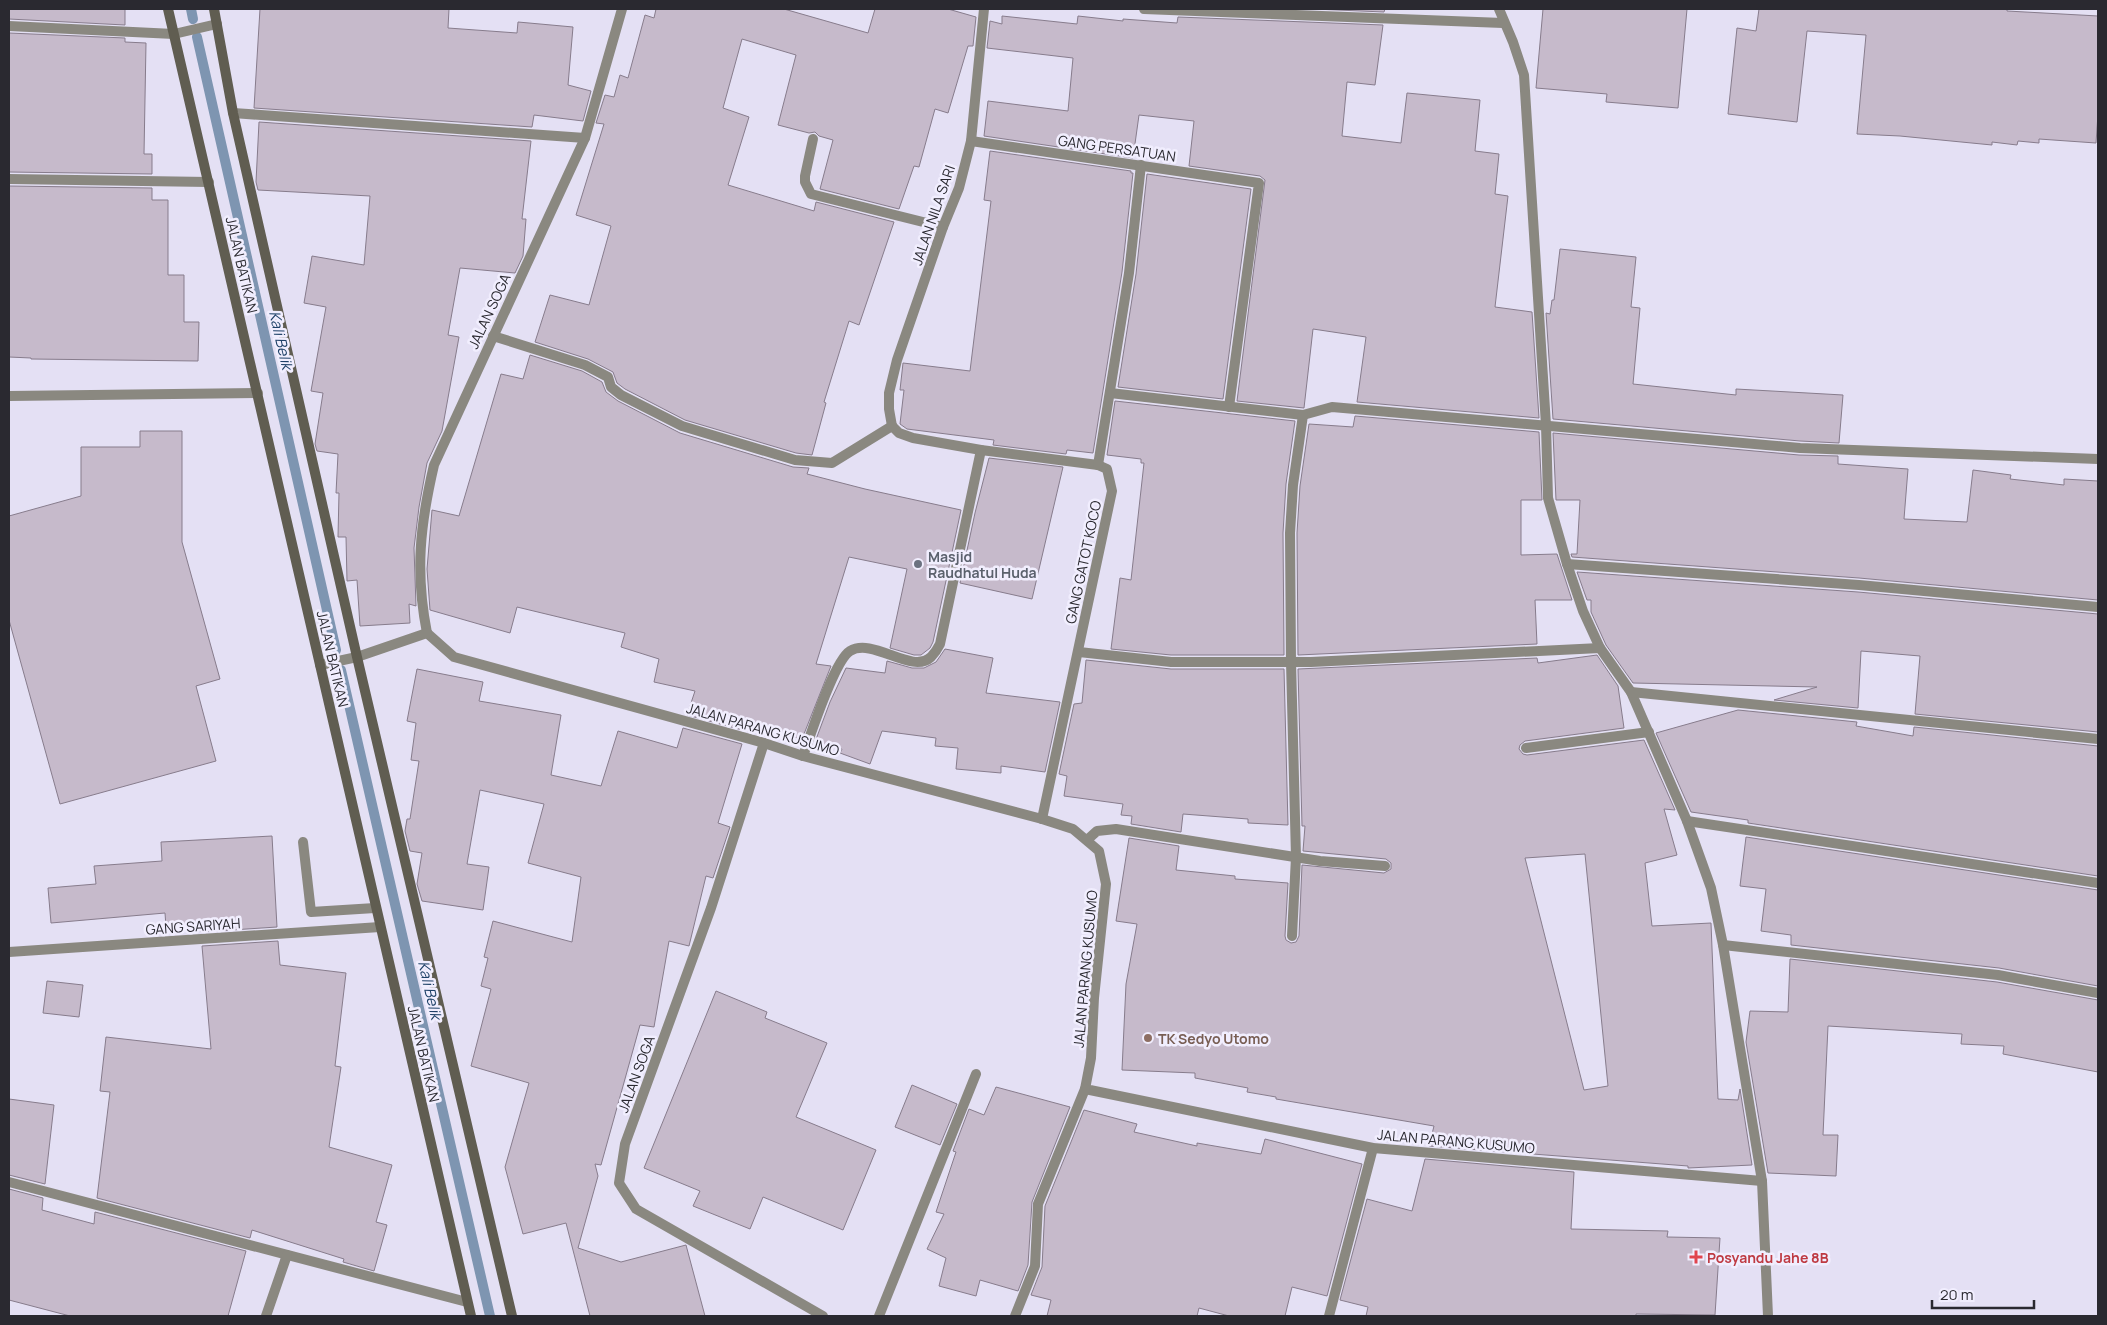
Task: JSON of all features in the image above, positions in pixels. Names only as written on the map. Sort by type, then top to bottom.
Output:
[{"type":"main road","name":"JALAN BATIKAN","points":[[168,9],[471,1316]]},
{"type":"main road","name":"JALAN BATIKAN","points":[[214,9],[233,113],[357,657],[512,1316]]},
{"type":"street","name":"JALAN SOGA","points":[[426,632],[420,601],[419,552],[425,503],[434,466],[585,138],[622,9]]},
{"type":"street","name":"JALAN NILA SARI","points":[[892,426],[889,392],[897,360],[943,227],[959,188],[970,141],[984,9]]},
{"type":"street","points":[[1144,9],[1503,23]]},
{"type":"street","points":[[1499,9],[1524,75],[1546,425],[1548,498],[1583,611],[1600,648],[1631,692],[1687,821],[1711,888],[1723,946],[1762,1182],[1768,1316]]},
{"type":"street","points":[[9,26],[174,34],[217,24]]},
{"type":"street","points":[[233,113],[585,138]]},
{"type":"street","points":[[813,139],[804,176],[804,182],[811,194],[943,227]]},
{"type":"street","name":"GANG PERSATUAN","points":[[970,141],[1259,183],[1229,407]]},
{"type":"street","points":[[493,336],[585,365],[608,377],[611,387],[621,395],[682,426],[796,460],[832,463],[892,426],[900,433],[913,438],[981,450],[1098,465],[1129,273],[1141,165]]},
{"type":"street","points":[[9,179],[209,182]]},
{"type":"street","points":[[9,396],[258,392]]},
{"type":"street","points":[[1110,393],[1303,415],[1332,407],[1800,448],[2098,459]]},
{"type":"street","points":[[1292,936],[1296,856],[1290,533],[1303,415]]},
{"type":"street","points":[[803,756],[839,663],[851,650],[865,647],[918,663],[931,658],[940,644],[981,450]]},
{"type":"street","name":"GANG GATOT KOCO","points":[[1042,819],[1112,491],[1107,470],[1098,465]]},
{"type":"street","points":[[1567,564],[1859,585],[2098,607]]},
{"type":"street","points":[[320,665],[357,657],[426,632]]},
{"type":"street","name":"JALAN PARANG KUSUMO","points":[[426,632],[454,657],[764,743],[803,756],[1074,829],[1099,851],[1106,884],[1094,998],[1091,1058],[1085,1089],[1373,1148],[1762,1182]]},
{"type":"street","points":[[1079,652],[1171,662],[1291,662],[1600,648]]},
{"type":"street","points":[[1631,692],[2098,739]]},
{"type":"street","points":[[1526,748],[1649,732]]},
{"type":"street","name":"JALAN SOGA","points":[[764,743],[711,908],[625,1144],[619,1183],[636,1209],[823,1316]]},
{"type":"street","points":[[1687,821],[2098,883]]},
{"type":"street","points":[[1086,840],[1097,831],[1116,829],[1320,860],[1385,866]]},
{"type":"street","points":[[303,842],[311,912],[375,908]]},
{"type":"street","name":"GANG SARIYAH","points":[[9,952],[380,927]]},
{"type":"street","points":[[1723,946],[1998,975],[2098,993]]},
{"type":"street","points":[[879,1316],[976,1074]]},
{"type":"street","points":[[1015,1316],[1035,1266],[1038,1204],[1085,1089]]},
{"type":"street","points":[[1329,1316],[1373,1148]]},
{"type":"street","points":[[9,1182],[467,1302]]},
{"type":"street","points":[[266,1316],[287,1255]]},
{"type":"building","points":[[9,9],[125,9],[125,25],[9,19]]},
{"type":"building","points":[[260,9],[449,9],[448,28],[517,33],[518,22],[573,27],[568,85],[591,91],[583,121],[534,115],[532,127],[254,108]]},
{"type":"building","points":[[656,9],[784,9],[868,33],[875,9],[948,9],[976,17],[973,46],[968,46],[948,113],[935,109],[919,167],[914,166],[899,209],[820,189],[833,140],[819,136],[815,132],[809,133],[778,125],[796,55],[742,39],[723,108],[749,117],[728,185],[814,211],[816,202],[894,222],[859,325],[849,321],[824,402],[826,403],[812,455],[796,453],[685,420],[625,389],[617,383],[613,372],[588,359],[535,342],[550,295],[589,305],[611,226],[576,215],[604,124],[596,123],[605,95],[614,97],[620,75],[628,78],[645,15],[654,18]]},
{"type":"building","points":[[1314,9],[1385,9],[1384,12]]},
{"type":"building","points":[[1543,9],[1687,9],[1678,108],[1606,102],[1607,94],[1536,88]]},
{"type":"building","points":[[1759,9],[2007,9],[2007,11],[2098,16],[2098,114],[2096,143],[2039,139],[2039,143],[2018,141],[2017,145],[1992,142],[1992,145],[1857,134],[1866,35],[1807,31],[1797,122],[1728,114],[1737,28],[1756,31]]},
{"type":"building","points":[[1002,16],[1077,24],[1078,16],[1123,21],[1123,19],[1177,23],[1178,17],[1383,25],[1375,85],[1347,82],[1342,136],[1401,143],[1407,93],[1480,100],[1475,151],[1499,154],[1495,194],[1508,196],[1495,307],[1532,312],[1539,418],[1357,402],[1366,337],[1313,329],[1304,408],[1237,401],[1265,180],[1260,176],[1189,166],[1194,121],[1139,115],[1133,158],[984,136],[988,101],[1068,111],[1073,58],[987,48],[990,21],[1002,24]]},
{"type":"building","points":[[9,33],[125,38],[125,42],[146,43],[144,154],[152,154],[152,174],[9,172]]},
{"type":"building","points":[[259,122],[531,141],[522,219],[526,219],[523,256],[515,273],[460,268],[448,335],[459,337],[442,431],[427,463],[419,507],[414,548],[416,606],[409,604],[410,623],[360,626],[357,580],[347,581],[346,537],[338,537],[339,493],[336,493],[338,454],[317,451],[315,444],[323,393],[311,391],[326,307],[304,303],[312,256],[364,265],[370,196],[258,190],[256,182]]},
{"type":"building","points":[[990,151],[1131,171],[1133,173],[1122,272],[1093,453],[1067,450],[1066,454],[993,445],[994,440],[907,429],[900,424],[904,390],[900,390],[903,363],[970,371],[991,201],[984,200]]},
{"type":"building","points":[[1147,174],[1251,189],[1223,399],[1118,387],[1136,274]]},
{"type":"building","points":[[9,186],[152,188],[152,200],[168,200],[168,275],[184,275],[184,322],[199,322],[198,361],[31,359],[9,357]]},
{"type":"building","points":[[1560,249],[1636,257],[1631,307],[1640,308],[1633,384],[1736,395],[1736,389],[1843,395],[1839,443],[1553,419],[1546,313],[1550,314],[1552,300],[1554,300]]},
{"type":"building","points":[[530,355],[582,371],[602,382],[606,392],[618,401],[680,433],[793,467],[809,468],[807,474],[961,510],[933,642],[930,648],[921,655],[914,655],[890,648],[907,569],[849,557],[816,664],[831,666],[802,739],[747,726],[746,731],[687,715],[695,691],[654,682],[659,659],[621,647],[625,633],[517,607],[510,633],[430,610],[427,569],[432,510],[459,516],[501,374],[523,379]]},
{"type":"building","points":[[1115,401],[1295,421],[1286,484],[1283,533],[1284,655],[1171,655],[1111,649],[1120,578],[1131,580],[1144,463],[1141,463],[1141,459],[1107,455]]},
{"type":"building","points":[[1355,416],[1539,432],[1542,500],[1521,500],[1521,555],[1557,554],[1572,600],[1535,600],[1537,644],[1298,655],[1297,533],[1300,486],[1309,424],[1353,427]]},
{"type":"building","points":[[140,431],[182,431],[182,542],[220,679],[196,686],[216,761],[60,804],[9,620],[9,516],[81,496],[81,447],[140,447]]},
{"type":"building","points":[[1553,433],[1799,455],[1838,456],[1838,464],[1908,469],[1904,519],[1967,522],[1973,470],[2011,475],[2010,479],[2064,485],[2064,479],[2098,481],[2098,600],[1859,578],[1572,557],[1571,554],[1577,554],[1580,500],[1556,500]]},
{"type":"building","points":[[989,458],[1063,467],[1032,599],[960,583]]},
{"type":"building","points":[[1577,572],[1858,592],[2098,614],[2098,732],[1915,714],[1920,656],[1861,651],[1858,708],[1774,700],[1817,687],[1633,683],[1606,645],[1591,612],[1591,600],[1587,600]]},
{"type":"building","points":[[945,649],[993,658],[986,693],[1060,702],[1045,772],[1001,766],[1001,773],[956,769],[958,748],[935,746],[936,738],[882,731],[870,764],[840,753],[842,749],[815,742],[830,702],[846,668],[885,673],[887,661],[912,668],[924,668],[936,662]]},
{"type":"building","points":[[1597,655],[1618,686],[1624,728],[1525,741],[1520,745],[1519,749],[1523,754],[1644,740],[1675,810],[1664,809],[1677,855],[1645,863],[1652,926],[1711,923],[1718,1099],[1738,1100],[1740,1089],[1752,1165],[1688,1168],[1688,1166],[1429,1146],[1434,1126],[1276,1099],[1276,1097],[1247,1092],[1248,1088],[1195,1078],[1195,1073],[1122,1070],[1126,984],[1137,924],[1116,921],[1129,838],[1179,846],[1176,870],[1235,876],[1235,879],[1288,883],[1285,936],[1286,940],[1291,943],[1296,942],[1299,936],[1302,865],[1384,873],[1391,869],[1391,863],[1386,859],[1303,851],[1305,826],[1302,826],[1298,669],[1537,658],[1538,663]],"holes":[[[1585,854],[1608,1086],[1584,1090],[1525,858]]]},
{"type":"building","points":[[1086,660],[1171,669],[1284,669],[1288,825],[1248,823],[1248,819],[1183,814],[1181,832],[1131,824],[1132,816],[1121,815],[1123,804],[1064,796],[1067,776],[1059,774],[1074,704],[1082,703]]},
{"type":"building","points":[[417,669],[483,682],[479,701],[561,715],[551,775],[601,786],[618,731],[677,748],[683,728],[742,744],[718,823],[730,827],[713,878],[706,876],[689,946],[669,941],[654,1027],[640,1025],[601,1165],[595,1164],[598,1176],[578,1248],[621,1262],[686,1245],[705,1316],[590,1316],[566,1223],[523,1234],[505,1167],[529,1083],[471,1066],[491,989],[481,986],[488,958],[484,957],[493,921],[572,942],[581,877],[528,863],[544,804],[480,790],[467,864],[489,867],[483,910],[422,901],[417,884],[422,853],[410,851],[405,831],[407,819],[410,819],[419,761],[411,760],[416,723],[407,721]]},
{"type":"building","points":[[1738,710],[1857,722],[1856,726],[1913,736],[1914,727],[2098,746],[2098,876],[1748,823],[1748,820],[1691,812],[1656,733]]},
{"type":"building","points":[[272,836],[277,927],[201,932],[201,925],[166,927],[165,913],[51,923],[48,888],[96,884],[94,866],[162,861],[161,842]]},
{"type":"building","points":[[1746,837],[2098,890],[2098,986],[1999,968],[1791,945],[1791,935],[1761,931],[1766,889],[1740,886]]},
{"type":"building","points":[[278,941],[280,965],[346,973],[335,1066],[341,1067],[329,1147],[392,1165],[376,1222],[387,1225],[374,1271],[343,1262],[344,1259],[252,1230],[250,1238],[97,1198],[110,1092],[100,1091],[106,1037],[211,1049],[202,946]]},
{"type":"building","points":[[1790,959],[1997,982],[2098,1000],[2098,1072],[2003,1054],[2004,1046],[1961,1044],[1962,1034],[1828,1026],[1823,1135],[1838,1135],[1836,1176],[1768,1173],[1746,1042],[1750,1011],[1788,1012]]},
{"type":"building","points":[[47,981],[83,985],[79,1017],[43,1013]]},
{"type":"building","points":[[716,991],[767,1012],[765,1018],[827,1043],[796,1117],[876,1150],[843,1230],[763,1197],[750,1229],[693,1206],[700,1191],[644,1168]]},
{"type":"building","points":[[912,1085],[957,1104],[940,1145],[895,1127]]},
{"type":"building","points":[[996,1087],[1070,1107],[1032,1202],[1028,1265],[1018,1291],[980,1280],[976,1296],[939,1286],[946,1258],[927,1249],[944,1214],[936,1212],[956,1152],[953,1151],[969,1109],[984,1115]]},
{"type":"building","points":[[9,1099],[54,1105],[45,1184],[9,1175]]},
{"type":"building","points":[[1084,1110],[1137,1124],[1134,1132],[1197,1146],[1197,1143],[1261,1154],[1265,1139],[1362,1164],[1327,1296],[1292,1287],[1285,1316],[1229,1316],[1199,1308],[1197,1316],[1047,1316],[1051,1300],[1031,1295],[1042,1267],[1045,1206]]},
{"type":"building","points":[[1425,1159],[1574,1172],[1571,1229],[1668,1231],[1667,1237],[1720,1238],[1715,1315],[1366,1316],[1368,1307],[1340,1300],[1367,1199],[1412,1211]]},
{"type":"building","points":[[9,1189],[43,1198],[42,1210],[94,1224],[95,1212],[246,1251],[228,1316],[70,1316],[9,1300]]},
{"type":"waterway","name":"Kali Belik","points":[[191,9],[193,19]]},
{"type":"waterway","name":"Kali Belik","points":[[197,37],[336,650]]},
{"type":"waterway","name":"Kali Belik","points":[[341,670],[490,1316]]},
{"type":"place","name":"Masjid Raudhatul Huda","points":[[918,564]]},
{"type":"place","name":"TK Sedyo Utomo","points":[[1148,1038]]},
{"type":"place","name":"Posyandu Jahe 8B","points":[[1696,1257]]}]
